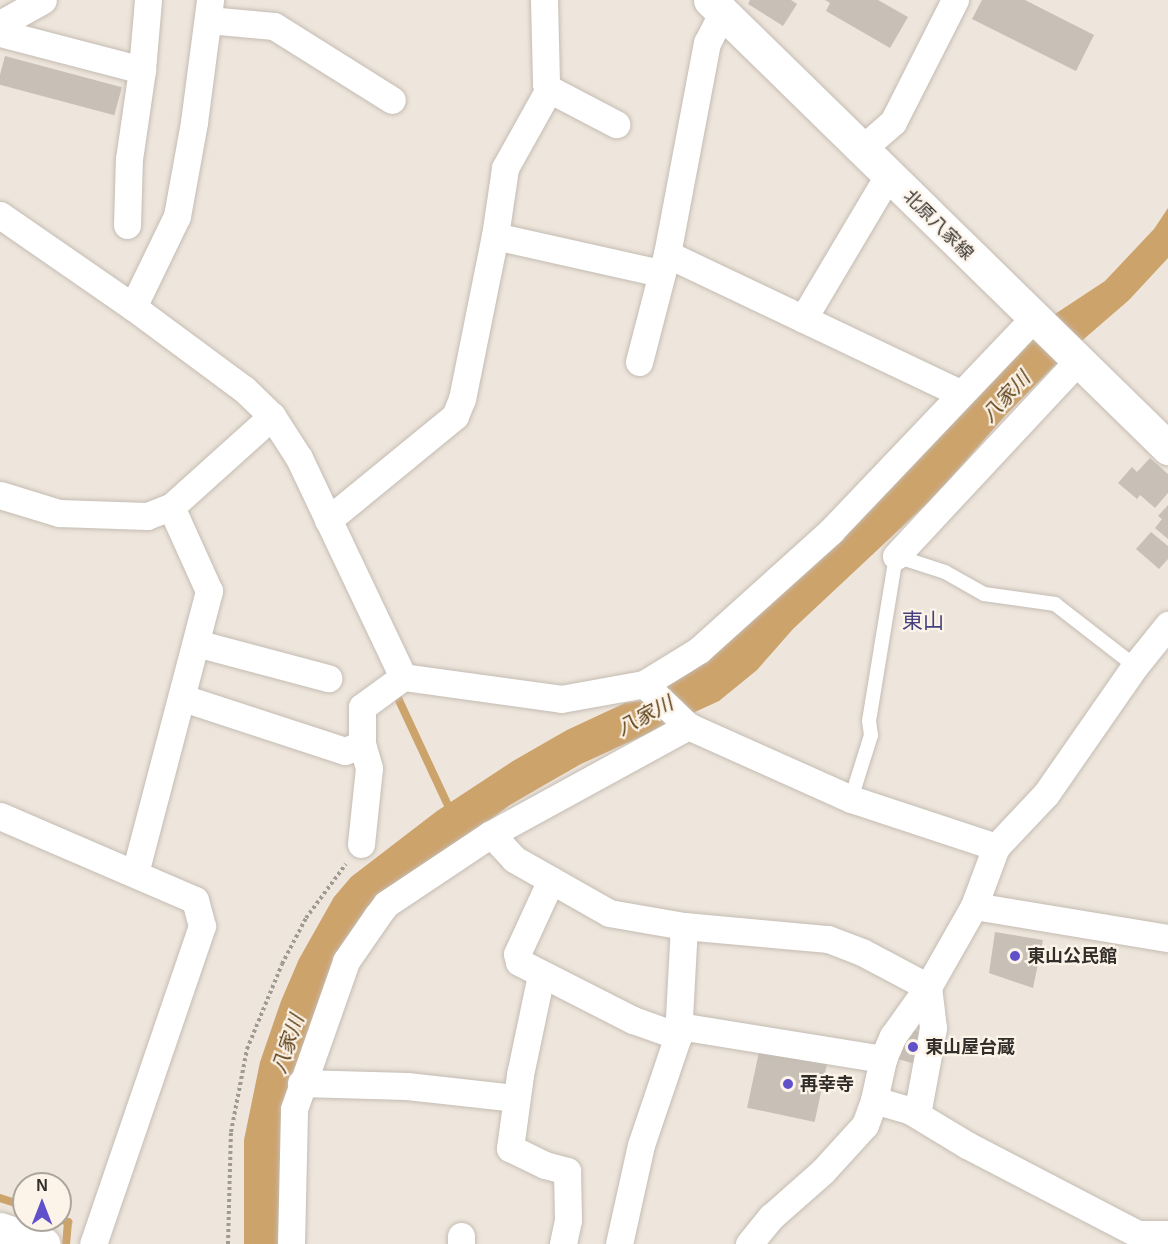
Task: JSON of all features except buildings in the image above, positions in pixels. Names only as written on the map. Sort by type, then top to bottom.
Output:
[{"type":"main road","name":"北原八家線","points":[[716,6],[1033,319],[1079,360],[1168,448]]},
{"type":"main road","points":[[0,1229],[44,1244]]},
{"type":"street","points":[[0,24],[43,0]]},
{"type":"street","points":[[127,225],[129,159],[142,70],[148,0]]},
{"type":"street","points":[[544,0],[546,84],[549,89],[616,124]]},
{"type":"street","points":[[862,149],[893,122],[955,0]]},
{"type":"street","points":[[639,362],[663,263],[716,6]]},
{"type":"street","points":[[133,307],[177,216],[194,122],[209,10],[274,26],[392,100]]},
{"type":"street","points":[[0,33],[142,70]]},
{"type":"street","points":[[328,520],[455,416],[462,399],[495,236],[505,168],[549,89]]},
{"type":"street","points":[[802,320],[888,176]]},
{"type":"street","points":[[0,215],[133,307],[244,389],[272,416],[299,458],[403,677]]},
{"type":"street","points":[[495,236],[663,263],[802,320],[960,393]]},
{"type":"street","points":[[361,844],[369,768],[362,744],[362,706],[403,677],[561,699],[644,684],[699,650],[831,531],[960,393],[1033,319]]},
{"type":"street","points":[[896,556],[1079,360]]},
{"type":"street","points":[[0,495],[59,513],[147,516],[171,507],[272,416]]},
{"type":"street","points":[[135,873],[210,591],[171,507]]},
{"type":"street","points":[[749,1244],[771,1217],[823,1171],[865,1125],[874,1100],[883,1059],[893,1036],[928,987],[974,906],[996,847],[1046,794],[1135,666],[1168,625]]},
{"type":"street","points":[[196,643],[328,678]]},
{"type":"street","points":[[644,684],[688,726],[851,799],[996,847]]},
{"type":"street","points":[[183,698],[345,751],[362,744]]},
{"type":"street","points":[[291,1244],[294,1109],[301,1083],[346,960],[386,904],[491,834],[688,726]]},
{"type":"street","points":[[0,816],[195,900],[202,926],[93,1244]]},
{"type":"street","points":[[491,834],[514,859],[609,913],[684,926],[828,939],[862,952],[928,987]]},
{"type":"street","points":[[551,880],[517,954],[519,963],[541,975],[633,1020],[679,1031],[883,1059]]},
{"type":"street","points":[[974,906],[1168,938]]},
{"type":"street","points":[[619,1244],[641,1144],[679,1031],[684,926]]},
{"type":"street","points":[[541,975],[516,1098],[510,1148],[545,1165],[567,1171],[568,1220],[563,1244]]},
{"type":"street","points":[[917,1114],[933,1028],[928,987]]},
{"type":"street","points":[[301,1083],[408,1086],[516,1098]]},
{"type":"street","points":[[874,1100],[917,1114],[967,1145],[1138,1233],[1168,1234]]},
{"type":"lane","points":[[851,799],[871,735],[869,721],[896,556],[945,572],[984,594],[1055,604],[1135,666]]},
{"type":"path","points":[[228,1244],[231,1132],[247,1049],[282,964],[306,918],[361,844]]},
{"type":"water","name":"八家川","points":[[1168,208],[1168,258],[1129,300],[1062,358],[1005,416],[935,496],[793,629],[757,670],[719,701],[581,764],[510,805],[424,868],[321,1001],[281,1244],[244,1244],[244,1140],[260,1062],[281,1001],[299,959],[334,897],[351,877],[437,811],[513,761],[567,730],[625,703],[647,700],[739,633],[850,530],[1055,314],[1105,281],[1154,229]]},
{"type":"waterway","points":[[397,696],[451,812]]},
{"type":"waterway","points":[[0,1198],[12,1202]]},
{"type":"waterway","points":[[66,1244],[67,1232]]},
{"type":"place","name":"東山公民館","points":[[1015,956]]},
{"type":"place","name":"東山屋台蔵","points":[[913,1047]]},
{"type":"place","name":"再幸寺","points":[[788,1084]]},
{"type":"district","name":"東山","points":[[923,621]]}]
